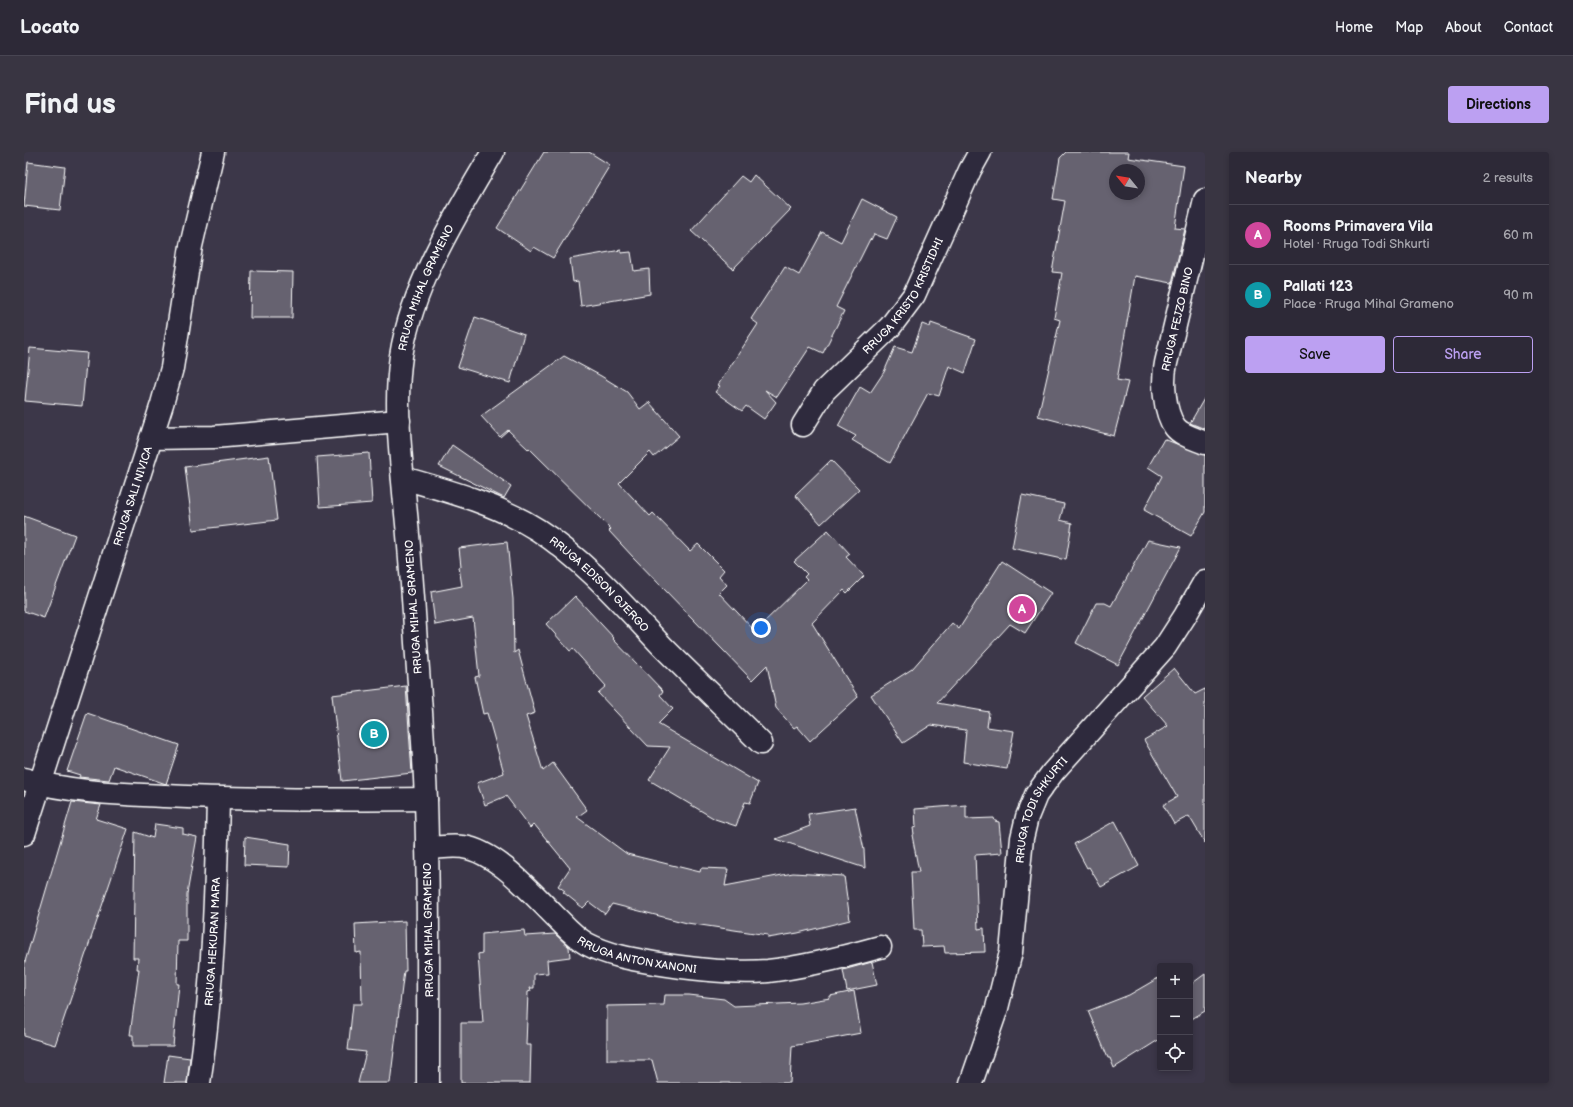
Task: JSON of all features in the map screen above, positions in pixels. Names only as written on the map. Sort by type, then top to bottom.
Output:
[{"type":"street","name":"RRUGA SALI NIVICA","points":[[24,834],[32,782],[151,438],[172,368],[191,246],[213,152]]},
{"type":"street","name":"RRUGA MIHAL GRAMENO","points":[[428,1083],[429,1022],[426,799],[399,420],[398,386],[401,356],[414,305],[437,254],[471,189],[493,152]]},
{"type":"street","name":"RRUGA KRISTO KRISTIDHI","points":[[803,425],[824,391],[890,327],[914,295],[970,170],[980,152]]},
{"type":"street","name":"RRUGA FEJZO BINO","points":[[1205,200],[1163,380],[1164,394],[1170,418],[1175,427],[1182,433],[1205,443]]},
{"type":"street","points":[[151,438],[214,437],[399,420]]},
{"type":"street","name":"RRUGA EDISON GJERGO","points":[[403,478],[498,509],[524,522],[549,538],[598,581],[761,743]]},
{"type":"street","name":"RRUGA TODI SHKURTI","points":[[971,1083],[998,1008],[1011,952],[1022,838],[1027,817],[1034,800],[1053,772],[1165,647],[1205,581]]},
{"type":"street","points":[[32,782],[113,794],[218,799],[323,801],[426,799]]},
{"type":"street","name":"RRUGA HEKURAN MARA","points":[[199,1083],[206,1023],[214,913],[218,799]]},
{"type":"street","name":"RRUGA ANTON XANONI","points":[[427,848],[462,847],[478,850],[490,856],[506,869],[579,939],[595,948],[626,958],[714,970],[768,971],[808,965],[880,948]]},
{"type":"building","points":[[544,152],[589,152],[610,165],[553,258],[534,247],[531,251],[497,228]]},
{"type":"building","points":[[1066,152],[1129,152],[1128,158],[1184,166],[1175,228],[1185,229],[1172,283],[1135,276],[1117,380],[1128,382],[1114,436],[1038,416],[1060,320],[1054,318],[1062,273],[1052,272],[1065,201],[1053,199],[1060,158]]},
{"type":"building","points":[[28,162],[65,167],[60,210],[24,206]]},
{"type":"building","points":[[754,175],[791,209],[733,269],[691,231],[741,176],[749,182]]},
{"type":"building","points":[[862,199],[897,217],[887,239],[874,234],[871,240],[870,239],[836,307],[844,311],[823,353],[810,347],[777,397],[765,390],[776,402],[764,419],[746,406],[742,411],[715,392],[720,386],[718,385],[758,324],[751,319],[785,267],[799,275],[822,232],[841,242]]},
{"type":"building","points":[[621,250],[621,253],[631,252],[634,271],[649,269],[650,294],[581,306],[578,281],[573,282],[570,259]]},
{"type":"building","points":[[251,271],[293,272],[292,318],[250,318]]},
{"type":"building","points":[[475,317],[524,334],[510,383],[458,367]]},
{"type":"building","points":[[931,323],[976,339],[965,373],[949,366],[939,396],[928,393],[890,463],[852,440],[856,436],[838,426],[860,387],[870,393],[884,372],[895,347],[912,352],[922,324],[930,327]]},
{"type":"building","points":[[30,348],[87,353],[82,406],[25,401]]},
{"type":"building","points":[[564,356],[627,392],[640,409],[649,402],[679,436],[654,457],[650,452],[619,483],[650,516],[653,513],[690,551],[698,544],[724,570],[719,576],[727,585],[719,593],[755,631],[807,580],[804,577],[807,574],[794,561],[828,530],[850,554],[846,557],[864,576],[847,593],[844,590],[812,623],[858,697],[810,741],[797,726],[794,728],[776,708],[767,665],[752,680],[633,557],[609,531],[611,529],[529,448],[528,449],[508,430],[500,437],[481,416]]},
{"type":"building","points":[[1205,397],[1205,429],[1190,423]]},
{"type":"building","points":[[1164,439],[1205,455],[1205,512],[1191,536],[1144,510],[1162,476],[1148,467]]},
{"type":"building","points":[[452,445],[511,486],[504,498],[439,466]]},
{"type":"building","points":[[369,453],[372,503],[320,507],[317,457]]},
{"type":"building","points":[[269,456],[277,520],[193,530],[185,467]]},
{"type":"building","points":[[831,460],[859,489],[821,524],[795,495]]},
{"type":"building","points":[[1022,495],[1064,504],[1060,520],[1072,523],[1066,560],[1012,548]]},
{"type":"building","points":[[24,516],[75,535],[44,618],[24,611]]},
{"type":"building","points":[[1148,540],[1181,547],[1118,665],[1076,643],[1096,603],[1105,603],[1111,606]]},
{"type":"building","points":[[507,542],[513,599],[514,653],[518,650],[535,713],[526,716],[543,771],[553,763],[587,810],[577,817],[627,854],[700,872],[701,868],[728,869],[725,886],[793,873],[844,876],[850,920],[798,933],[768,938],[768,935],[687,923],[612,904],[605,914],[589,902],[583,908],[563,892],[565,891],[558,886],[570,868],[534,824],[530,828],[506,796],[485,805],[477,783],[504,773],[487,713],[483,714],[475,677],[479,676],[473,618],[435,625],[431,592],[462,586],[459,567],[461,566],[459,548]]},
{"type":"building","points":[[1002,561],[1051,593],[1025,633],[1010,624],[937,703],[989,712],[987,727],[1014,731],[1007,769],[963,762],[966,730],[931,725],[903,743],[871,695],[912,669],[952,623],[959,629]]},
{"type":"building","points":[[575,596],[614,638],[613,639],[663,691],[660,695],[673,709],[658,724],[758,783],[750,803],[745,802],[736,826],[715,819],[649,780],[670,747],[648,746],[598,693],[606,686],[573,649],[570,651],[546,624]]},
{"type":"building","points":[[1174,668],[1195,694],[1205,689],[1205,843],[1189,816],[1174,824],[1163,805],[1177,797],[1144,740],[1168,726],[1142,696]]},
{"type":"building","points":[[406,686],[412,773],[342,781],[332,695]]},
{"type":"building","points":[[87,713],[179,745],[166,784],[114,766],[109,780],[79,777],[80,775],[67,771]]},
{"type":"building","points":[[72,802],[101,805],[96,819],[128,829],[55,1045],[24,1036],[24,965]]},
{"type":"building","points":[[966,805],[966,819],[994,818],[995,821],[999,822],[1002,853],[975,855],[978,929],[984,928],[985,952],[945,953],[944,946],[922,947],[921,930],[914,930],[911,872],[919,872],[912,835],[914,834],[913,828],[916,827],[915,809]]},
{"type":"building","points":[[855,807],[864,850],[865,868],[776,839],[810,826],[808,814]]},
{"type":"building","points":[[1115,821],[1139,866],[1101,887],[1089,867],[1087,868],[1074,844]]},
{"type":"building","points":[[155,824],[183,828],[183,834],[197,837],[187,894],[187,941],[178,941],[177,984],[179,984],[173,1046],[133,1046],[133,1035],[130,1035],[139,969],[137,969],[138,958],[133,958],[135,832],[153,838]]},
{"type":"building","points":[[245,837],[290,844],[289,867],[244,865]]},
{"type":"building","points":[[405,921],[406,971],[404,971],[390,1083],[358,1083],[366,1052],[348,1050],[353,1004],[362,1004],[361,952],[356,953],[355,924]]},
{"type":"building","points":[[524,930],[525,936],[555,934],[569,947],[570,957],[547,960],[548,973],[534,974],[534,988],[530,988],[531,991],[528,992],[526,1045],[531,1045],[530,1083],[461,1083],[461,1023],[483,1023],[478,954],[482,953],[482,934]]},
{"type":"building","points":[[872,962],[877,985],[847,991],[843,970]]},
{"type":"building","points":[[1205,974],[1205,1011],[1193,1018],[1193,999],[1193,983]]},
{"type":"building","points":[[1157,979],[1157,1041],[1114,1068],[1110,1058],[1108,1058],[1088,1011],[1129,995]]},
{"type":"building","points":[[854,991],[861,1033],[792,1046],[790,1083],[658,1083],[652,1060],[607,1060],[607,1006],[664,1005],[665,995],[689,995],[724,999],[734,1006],[800,1003],[830,998],[830,996]]},
{"type":"building","points":[[168,1055],[190,1058],[187,1083],[164,1083]]},
{"type":"place","name":"Rooms Primavera Vila","points":[[1022,609]]},
{"type":"place","name":"Pallati 123","points":[[374,734]]}]
